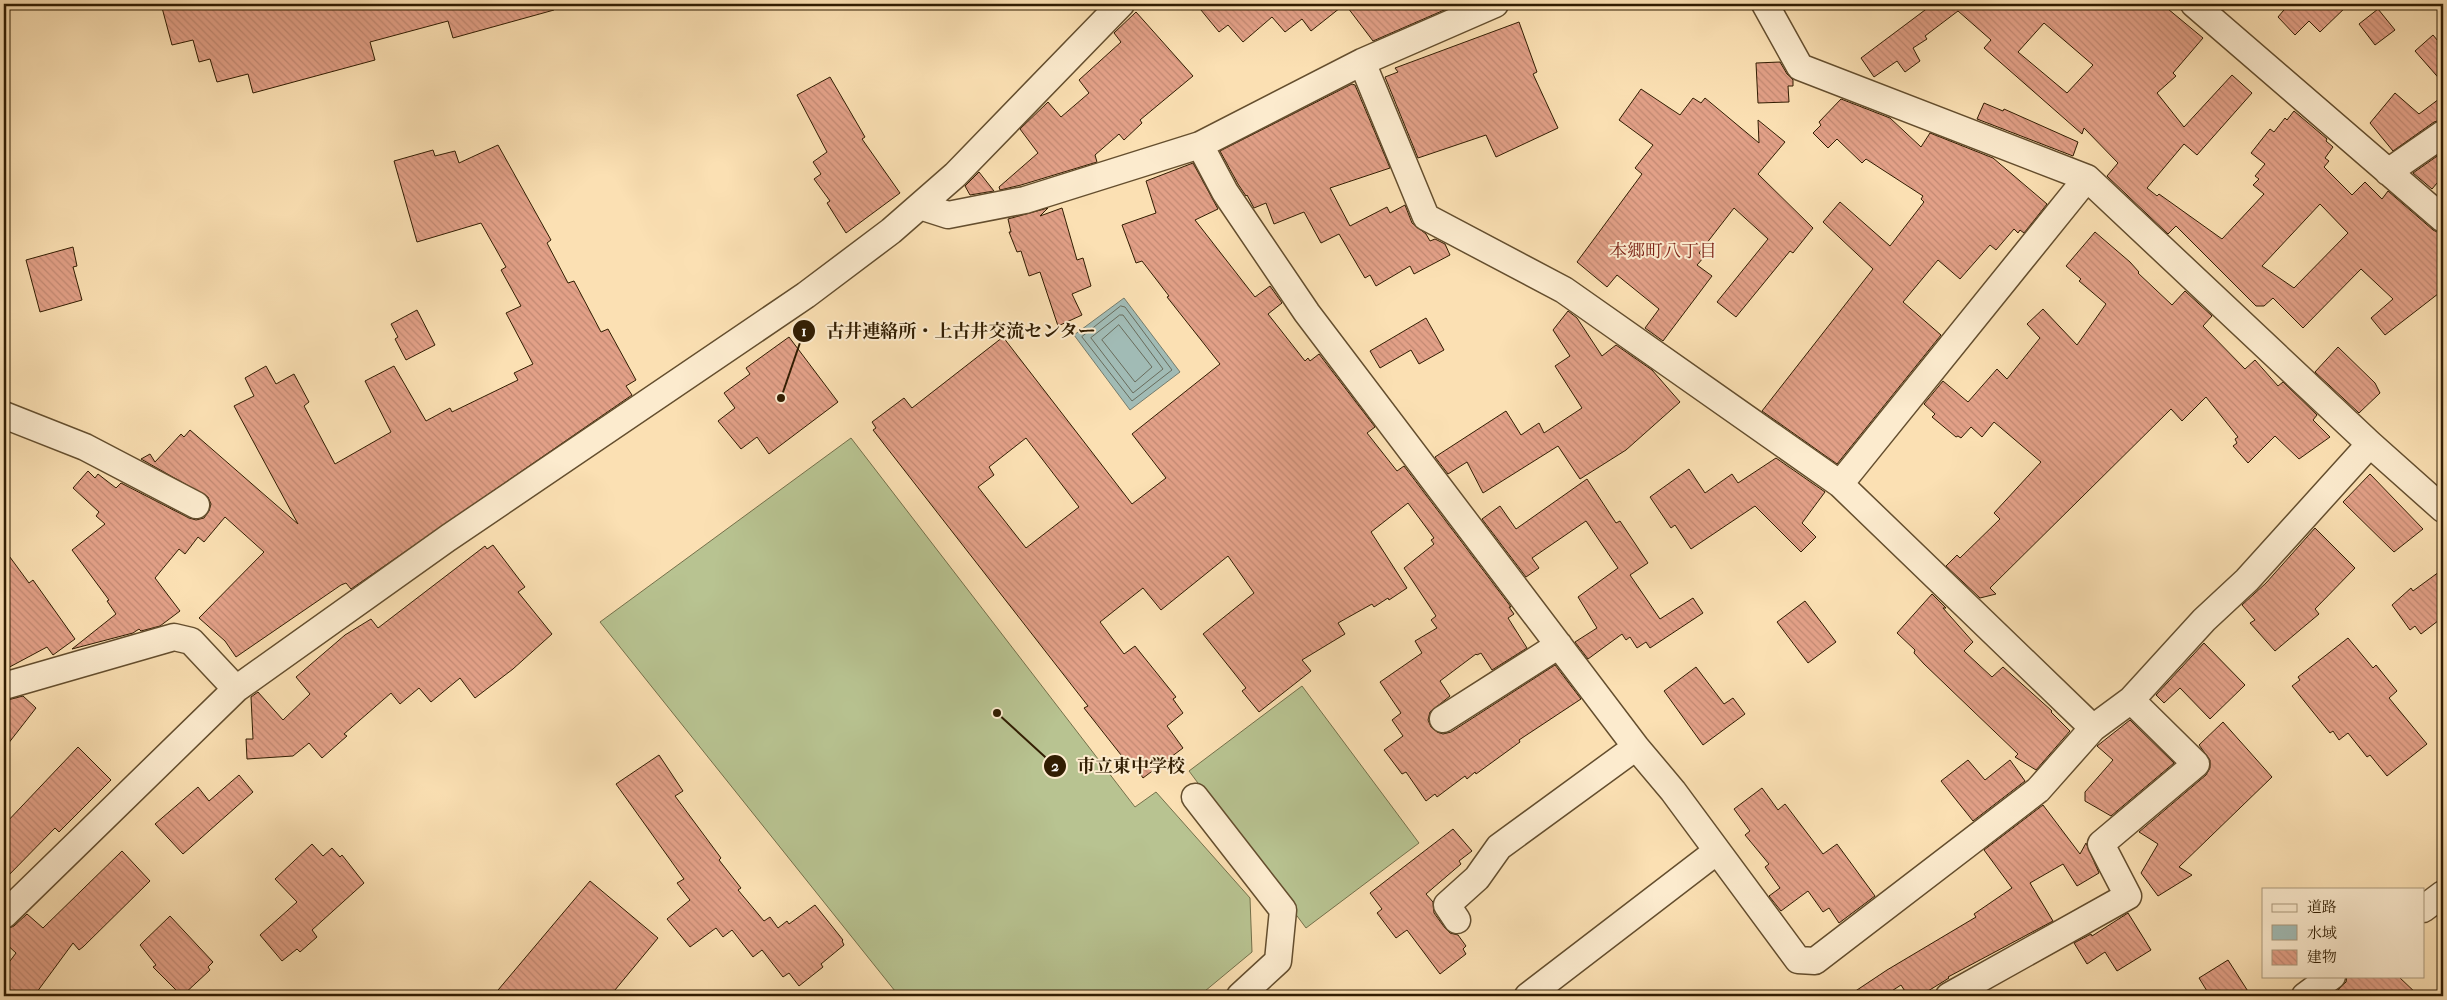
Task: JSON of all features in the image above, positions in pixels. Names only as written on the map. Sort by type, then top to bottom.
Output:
[{"type":"street","points":[[4,915],[236,689],[448,538],[806,295],[891,231],[955,175],[1121,4]]},
{"type":"street","points":[[920,206],[948,215],[1025,200],[1200,145],[1362,62],[1495,4]]},
{"type":"street","points":[[1765,4],[1800,67],[2087,178],[2370,444],[2443,509]]},
{"type":"street","points":[[2194,4],[2443,220]]},
{"type":"street","points":[[1362,62],[1426,217],[1564,290],[1840,484],[2093,728]]},
{"type":"street","points":[[2388,172],[2443,134]]},
{"type":"street","points":[[1200,145],[1225,192],[1307,313],[1636,746],[1673,790],[1798,960],[1815,961],[2038,790],[2093,728],[2131,700],[2204,620],[2247,580],[2370,444]]},
{"type":"street","points":[[1840,484],[2087,178]]},
{"type":"street","points":[[4,415],[85,447],[196,505]]},
{"type":"street","points":[[4,686],[174,637],[191,641],[236,689]]},
{"type":"street","points":[[1443,719],[1559,645]]},
{"type":"street","points":[[1949,996],[2128,896],[2101,844],[2196,764],[2131,700]]},
{"type":"street","points":[[1457,920],[1447,904],[1477,878],[1499,847],[1636,746]]},
{"type":"street","points":[[1195,797],[1283,910],[1278,961],[1240,996]]},
{"type":"street","points":[[1528,996],[1717,851]]},
{"type":"street","points":[[2424,908],[2443,894]]},
{"type":"street","points":[[2305,996],[2329,978]]},
{"type":"green space","points":[[851,438],[1135,807],[1156,792],[1250,898],[1252,952],[1199,996],[899,996],[600,622]]},
{"type":"green space","points":[[1302,686],[1419,843],[1306,928],[1189,771]]},
{"type":"water","points":[[1124,298],[1180,372],[1130,410],[1074,335]]},
{"type":"building","points":[[161,4],[554,4],[554,10],[453,38],[448,21],[370,42],[375,60],[253,93],[248,74],[217,82],[210,59],[199,62],[193,40],[172,45]]},
{"type":"building","points":[[1196,4],[1345,4],[1311,31],[1302,19],[1285,32],[1272,17],[1243,42],[1228,25],[1219,32]]},
{"type":"building","points":[[1345,4],[1458,4],[1373,41]]},
{"type":"building","points":[[1933,4],[2162,4],[2203,38],[2173,73],[2176,76],[2157,93],[2184,127],[2232,75],[2252,93],[2197,155],[2184,144],[2147,188],[2157,196],[2159,194],[2222,239],[2264,194],[2253,185],[2259,179],[2255,176],[2265,164],[2251,153],[2270,129],[2274,132],[2285,118],[2287,120],[2294,111],[2327,139],[2326,141],[2333,147],[2325,158],[2329,161],[2324,167],[2352,195],[2365,182],[2382,199],[2388,191],[2433,230],[2443,235],[2443,290],[2385,335],[2371,318],[2393,299],[2361,269],[2303,328],[2273,298],[2264,306],[2256,306],[2176,226],[2168,234],[2107,176],[2118,163],[2084,128],[2082,134],[1984,48],[1991,40],[1958,11],[1925,36],[1927,39],[1913,48],[1920,61],[1905,72],[1897,61],[1874,77],[1861,58]],"holes":[[[2044,23],[2093,65],[2067,93],[2018,52]],[[2320,204],[2348,233],[2294,288],[2262,266]]]},
{"type":"building","points":[[2289,4],[2349,4],[2320,32],[2309,21],[2295,35],[2278,17]]},
{"type":"building","points":[[2378,9],[2395,30],[2375,45],[2359,24]]},
{"type":"building","points":[[1136,12],[1193,76],[1140,120],[1142,123],[1124,140],[1119,134],[1095,155],[1097,162],[1000,190],[999,187],[1038,153],[1020,129],[1048,102],[1061,117],[1089,93],[1079,80],[1121,42],[1114,33]]},
{"type":"building","points":[[1519,22],[1537,72],[1533,74],[1558,128],[1496,157],[1486,135],[1418,158],[1385,77],[1398,72],[1395,68]]},
{"type":"building","points":[[2433,35],[2443,47],[2443,83],[2415,51]]},
{"type":"building","points":[[1780,62],[1793,80],[1793,86],[1788,86],[1789,102],[1758,103],[1756,63]]},
{"type":"building","points":[[830,77],[865,137],[862,139],[900,193],[846,233],[827,203],[830,201],[814,179],[821,174],[813,162],[827,152],[797,95]]},
{"type":"building","points":[[1352,84],[1355,85],[1390,168],[1330,188],[1350,226],[1387,207],[1390,213],[1405,205],[1412,223],[1426,234],[1430,241],[1435,239],[1445,244],[1450,255],[1414,274],[1410,266],[1376,286],[1370,275],[1365,278],[1339,234],[1321,243],[1304,212],[1274,224],[1266,203],[1254,208],[1220,151]]},
{"type":"building","points":[[1641,89],[1680,115],[1693,98],[1701,103],[1705,98],[1759,143],[1758,120],[1785,142],[1758,174],[1813,228],[1793,253],[1790,251],[1736,317],[1717,302],[1768,239],[1734,208],[1699,253],[1704,257],[1697,265],[1712,276],[1663,341],[1645,328],[1659,309],[1617,275],[1607,287],[1577,262],[1642,174],[1635,168],[1653,145],[1619,120]]},
{"type":"building","points":[[2395,93],[2419,114],[2443,96],[2443,119],[2434,122],[2393,151],[2370,123]]},
{"type":"building","points":[[1841,99],[1890,118],[1921,147],[1930,133],[1993,158],[2047,204],[2024,233],[2020,230],[2018,233],[2014,229],[1996,250],[1990,245],[1960,279],[1938,260],[1903,302],[1941,335],[1837,464],[1762,411],[1873,269],[1823,222],[1840,202],[1890,246],[1924,202],[1921,199],[1923,196],[1866,159],[1862,163],[1837,139],[1828,148],[1813,133],[1821,125],[1819,122]]},
{"type":"building","points":[[1984,103],[2003,111],[2004,109],[2078,142],[2073,156],[1977,119]]},
{"type":"building","points":[[498,145],[551,240],[547,243],[568,283],[574,281],[601,332],[608,329],[636,380],[626,386],[632,395],[351,589],[346,583],[341,585],[236,657],[225,641],[199,618],[264,552],[225,517],[204,542],[198,537],[185,554],[179,549],[155,578],[180,611],[160,626],[141,631],[139,629],[133,633],[72,649],[116,614],[107,601],[109,600],[72,550],[105,524],[96,516],[99,512],[73,488],[88,471],[95,478],[98,474],[116,488],[121,483],[189,518],[196,520],[204,518],[211,504],[208,497],[141,459],[150,454],[155,462],[181,434],[184,437],[190,430],[298,524],[234,406],[254,396],[245,378],[266,366],[276,384],[294,374],[309,402],[304,406],[335,464],[391,432],[365,381],[394,366],[426,421],[450,408],[452,412],[518,380],[514,373],[533,364],[506,313],[521,306],[501,270],[506,267],[481,223],[417,242],[394,161],[433,150],[435,156],[455,151],[459,163]]},
{"type":"building","points":[[2443,152],[2443,176],[2432,189],[2413,173]]},
{"type":"building","points":[[1193,163],[1218,209],[1195,220],[1255,297],[1270,286],[1282,303],[1268,314],[1305,361],[1308,358],[1310,361],[1319,354],[1375,427],[1367,433],[1397,471],[1404,466],[1511,607],[1509,607],[1514,614],[1508,618],[1527,648],[1492,670],[1481,653],[1476,654],[1440,681],[1450,696],[1430,712],[1428,720],[1431,727],[1443,734],[1451,732],[1555,665],[1581,699],[1519,740],[1520,742],[1476,774],[1475,772],[1467,779],[1465,776],[1437,797],[1435,794],[1426,801],[1406,772],[1402,774],[1384,750],[1403,736],[1392,720],[1401,713],[1380,682],[1422,653],[1415,641],[1437,628],[1431,620],[1436,616],[1404,568],[1434,544],[1431,540],[1434,538],[1408,503],[1371,532],[1407,588],[1389,600],[1388,598],[1374,607],[1372,604],[1338,623],[1345,634],[1302,660],[1311,671],[1259,712],[1242,691],[1246,688],[1203,634],[1254,593],[1228,556],[1161,610],[1143,588],[1100,622],[1124,654],[1135,646],[1176,697],[1173,699],[1183,713],[1167,726],[1183,748],[1143,778],[1131,760],[1125,760],[1084,708],[1088,706],[873,430],[876,428],[872,422],[904,398],[912,408],[1003,337],[1132,504],[1166,478],[1132,434],[1220,364],[1167,297],[1169,296],[1142,261],[1136,263],[1122,225],[1156,213],[1146,181]],"holes":[[[1026,438],[1079,507],[1026,548],[978,487],[994,475],[989,467]]]},
{"type":"building","points":[[979,172],[994,191],[970,195],[965,186]]},
{"type":"building","points":[[1048,208],[1040,216],[1062,208],[1077,260],[1083,258],[1091,286],[1072,294],[1082,315],[1058,326],[1040,272],[1029,276],[1021,251],[1017,252],[1009,232],[1011,232],[1008,219]]},
{"type":"building","points":[[2095,232],[2130,262],[2138,273],[2172,305],[2185,291],[2212,316],[2203,326],[2245,369],[2255,360],[2278,386],[2283,382],[2317,415],[2313,420],[2330,437],[2299,459],[2275,436],[2248,463],[2233,446],[2237,443],[2235,439],[2238,437],[2206,397],[2182,421],[2171,409],[1990,588],[1996,594],[1980,598],[1946,566],[1957,555],[1960,558],[2000,519],[1994,513],[2041,462],[1994,422],[1982,437],[1971,427],[1961,438],[1956,437],[1932,417],[1935,414],[1924,404],[1943,381],[1968,402],[1997,369],[2007,379],[2040,338],[2027,324],[2043,309],[2077,345],[2106,304],[2079,281],[2081,279],[2066,266]]},
{"type":"building","points":[[73,247],[77,266],[73,267],[82,300],[40,312],[26,260]]},
{"type":"building","points":[[417,310],[435,345],[406,360],[395,339],[398,337],[391,324]]},
{"type":"building","points":[[1568,311],[1577,318],[1602,356],[1616,345],[1652,370],[1680,402],[1626,450],[1580,479],[1558,446],[1483,493],[1467,462],[1448,474],[1435,457],[1506,411],[1521,435],[1539,423],[1544,433],[1582,408],[1555,366],[1570,356],[1553,330]]},
{"type":"building","points":[[1426,318],[1444,350],[1419,364],[1411,350],[1380,368],[1370,351]]},
{"type":"building","points":[[789,337],[838,402],[769,454],[757,437],[741,449],[718,421],[735,408],[724,393],[750,374],[746,368]]},
{"type":"building","points":[[2338,347],[2375,383],[2380,393],[2359,413],[2315,372]]},
{"type":"building","points":[[1776,458],[1825,492],[1802,523],[1816,537],[1801,552],[1755,506],[1691,549],[1675,525],[1671,528],[1650,497],[1689,469],[1705,493],[1732,474],[1738,483]]},
{"type":"building","points":[[2370,474],[2423,529],[2394,552],[2343,502]]},
{"type":"building","points":[[1587,479],[1616,523],[1620,521],[1648,563],[1630,575],[1660,619],[1693,598],[1703,613],[1650,648],[1646,642],[1637,648],[1630,637],[1626,640],[1622,634],[1588,659],[1575,642],[1597,628],[1578,597],[1618,568],[1586,521],[1532,558],[1539,568],[1526,577],[1482,519],[1500,506],[1516,529]]},
{"type":"building","points":[[2315,528],[2355,568],[2315,609],[2319,614],[2275,651],[2250,623],[2255,620],[2242,605],[2266,583]]},
{"type":"building","points":[[493,545],[525,587],[518,592],[552,634],[513,669],[475,698],[460,678],[431,702],[419,688],[400,704],[391,693],[344,734],[347,736],[322,758],[309,743],[293,756],[247,759],[246,739],[253,739],[251,697],[258,692],[283,720],[310,694],[296,677],[345,635],[371,619],[378,628],[485,546],[487,549]]},
{"type":"building","points":[[4,549],[29,583],[33,580],[75,639],[53,655],[47,647],[4,670]]},
{"type":"building","points":[[2443,569],[2443,617],[2421,634],[2415,626],[2410,630],[2392,605],[2411,588],[2413,591]]},
{"type":"building","points":[[1932,594],[1946,608],[1943,608],[1973,642],[1964,651],[1992,677],[2003,667],[2052,711],[2070,731],[2036,770],[2015,757],[2018,754],[1924,664],[1914,653],[1915,650],[1897,633]]},
{"type":"building","points":[[1805,601],[1836,642],[1808,663],[1777,622]]},
{"type":"building","points":[[2348,638],[2373,668],[2376,665],[2397,691],[2389,698],[2427,744],[2387,776],[2370,755],[2367,757],[2348,733],[2339,740],[2333,731],[2330,733],[2292,686],[2300,680],[2298,677]]},
{"type":"building","points":[[2204,643],[2245,685],[2210,719],[2180,688],[2164,703],[2156,695]]},
{"type":"building","points":[[1696,667],[1724,704],[1733,698],[1745,714],[1703,745],[1664,691]]},
{"type":"building","points":[[23,696],[36,708],[4,749],[4,701]]},
{"type":"building","points":[[2130,720],[2174,763],[2111,816],[2085,801],[2085,792],[2113,760],[2097,746]]},
{"type":"building","points":[[2223,722],[2272,777],[2179,867],[2192,875],[2158,896],[2141,873],[2158,844],[2139,832],[2206,775],[2210,768],[2210,760],[2199,745]]},
{"type":"building","points":[[78,747],[111,780],[59,832],[55,828],[4,880],[4,825]]},
{"type":"building","points":[[659,755],[683,791],[675,796],[721,858],[719,860],[741,888],[738,890],[764,921],[770,917],[778,928],[787,921],[789,924],[815,905],[843,940],[844,945],[821,964],[823,967],[799,986],[789,973],[783,977],[762,950],[753,957],[732,930],[723,937],[716,928],[690,947],[667,919],[690,900],[677,883],[684,879],[616,784]]},
{"type":"building","points":[[1968,760],[1985,780],[2010,760],[2025,781],[1973,821],[1941,781]]},
{"type":"building","points":[[239,775],[253,792],[183,854],[155,824],[198,787],[209,801]]},
{"type":"building","points":[[1762,788],[1778,810],[1785,804],[1823,854],[1837,844],[1875,896],[1839,923],[1829,908],[1823,912],[1808,891],[1781,911],[1769,896],[1780,888],[1765,867],[1769,864],[1745,835],[1750,831],[1734,809]]},
{"type":"building","points":[[2043,805],[2080,854],[2086,843],[2099,873],[2077,886],[2063,864],[2030,883],[2053,921],[1948,977],[1920,996],[1908,996],[1901,985],[1884,996],[1848,996],[1887,970],[1976,917],[1974,914],[2012,888],[1984,850]]},
{"type":"building","points":[[1453,829],[1472,851],[1459,861],[1461,864],[1426,894],[1433,902],[1434,913],[1445,928],[1450,933],[1458,935],[1466,946],[1463,949],[1466,954],[1440,974],[1407,930],[1396,938],[1377,913],[1382,909],[1370,893]]},
{"type":"building","points":[[312,844],[323,856],[332,848],[340,857],[342,855],[364,883],[312,930],[317,937],[300,952],[297,949],[282,961],[260,935],[297,902],[275,879]]},
{"type":"building","points":[[122,851],[150,881],[83,947],[79,950],[73,943],[34,996],[4,996],[4,969],[16,953],[4,942],[4,930],[14,926],[27,914],[43,928]]},
{"type":"building","points":[[590,881],[658,938],[610,996],[493,996]]},
{"type":"building","points":[[2128,913],[2151,950],[2117,971],[2105,952],[2087,964],[2074,943],[2091,934],[2092,936]]},
{"type":"building","points":[[170,916],[213,962],[208,967],[210,970],[182,996],[153,967],[156,965],[140,945]]},
{"type":"building","points":[[2228,960],[2251,996],[2210,996],[2199,978]]},
{"type":"building","points":[[2347,978],[2400,978],[2419,996],[2332,996],[2346,982]]},
{"type":"place","name":"古井連絡所・上古井交流センター","points":[[781,398]]},
{"type":"place","name":"市立東中学校","points":[[997,713]]},
{"type":"district","name":"本郷町八丁目","points":[[1663,251]]}]
